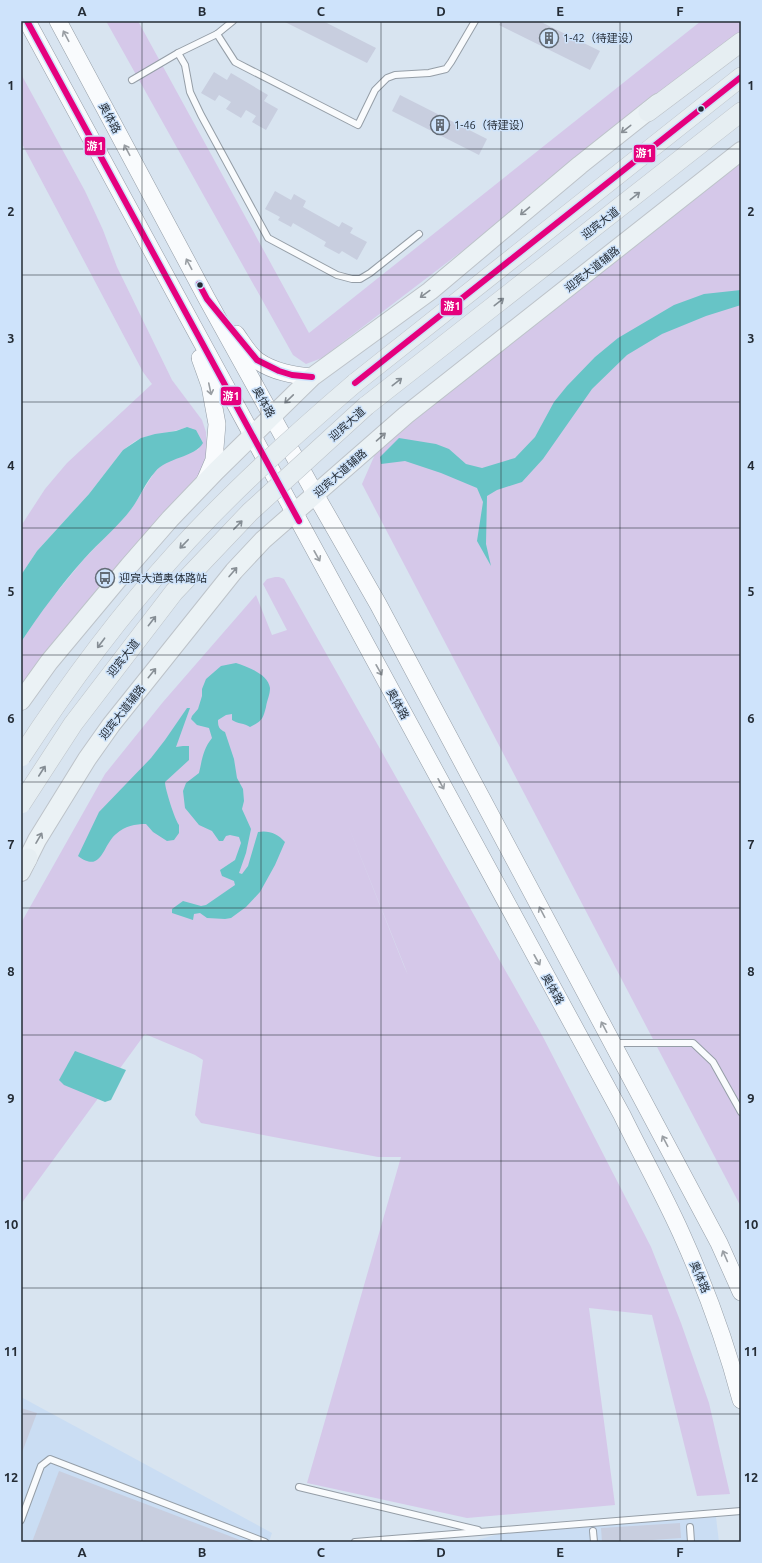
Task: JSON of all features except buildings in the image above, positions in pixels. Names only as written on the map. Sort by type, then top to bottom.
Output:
[{"type":"highway","points":[[648,112],[741,42]]},
{"type":"highway","points":[[21,756],[57,702],[117,621],[177,552],[262,465],[355,383],[741,77]]},
{"type":"highway","name":"迎宾大道","points":[[21,804],[73,724],[174,592],[250,512],[366,406],[741,112]]},
{"type":"main road","name":"奥体路","points":[[27,21],[622,1115],[677,1226],[710,1302],[734,1371],[741,1400]]},
{"type":"main road","name":"奥体路","points":[[58,21],[207,299],[315,495],[378,604],[719,1243],[741,1292]]},
{"type":"main road","points":[[21,700],[49,662],[129,566],[204,483],[312,377],[430,290],[580,165],[648,112],[718,50],[741,32]]},
{"type":"main road","name":"迎宾大道辅路","points":[[23,867],[37,840],[87,759],[111,725],[234,571],[263,540],[406,415],[741,151]]},
{"type":"main road","points":[[207,299],[257,360],[279,371],[292,375],[312,377]]},
{"type":"main road","points":[[185,312],[210,386],[216,424],[214,460],[204,483]]},
{"type":"lane","points":[[132,80],[217,34],[233,21]]},
{"type":"lane","points":[[217,34],[236,62],[358,125],[375,90],[387,78],[395,75],[434,72],[446,69],[475,21]]},
{"type":"lane","points":[[178,54],[185,65],[190,92],[201,115],[268,238],[337,275],[352,279],[360,278],[370,273],[418,234]]},
{"type":"lane","points":[[612,1043],[693,1044],[713,1062],[741,1112]]},
{"type":"lane","points":[[21,1520],[41,1466],[50,1459],[266,1542]]},
{"type":"lane","points":[[299,1487],[484,1532]]},
{"type":"lane","points":[[355,1542],[741,1511]]},
{"type":"lane","points":[[690,1527],[691,1542]]},
{"type":"lane","points":[[593,1532],[594,1542]]},
{"type":"shaded area","points":[[106,21],[138,21],[309,333],[701,21],[741,21],[741,38],[322,358],[306,364],[293,355]]},
{"type":"shaded area","points":[[21,74],[85,191],[103,230],[117,267],[172,380],[202,420],[206,432],[207,451],[196,490],[72,634],[21,711],[21,642],[43,609],[84,559],[132,508],[154,473],[162,464],[199,449],[187,427],[176,431],[142,438],[132,443],[123,450],[89,494],[37,551],[21,575],[21,526],[45,489],[67,463],[152,384],[143,372],[21,142]]},
{"type":"shaded area","points":[[741,145],[741,1207],[362,484],[390,420]]},
{"type":"shaded area","points":[[279,577],[284,579],[543,1037],[651,1247],[681,1323],[709,1403],[730,1494],[697,1496],[652,1315],[589,1308],[615,1505],[467,1518],[307,1483],[401,1157],[378,1157],[201,1123],[195,1115],[203,1060],[195,1055],[145,1034],[21,1204],[21,923],[105,774],[163,702],[256,595],[272,635],[287,630],[263,584],[267,579]],"holes":[[[346,820],[408,975],[404,966]]]},
{"type":"shaded area","points":[[21,1397],[272,1533],[269,1542],[21,1542]]},
{"type":"shaded area","points":[[716,1517],[719,1542],[477,1542],[477,1540],[506,1532]]},
{"type":"water","points":[[741,290],[741,305],[706,316],[662,334],[627,355],[592,389],[543,459],[522,482],[497,490],[487,496],[486,544],[491,566],[477,541],[483,502],[477,488],[441,473],[405,461],[381,464],[380,457],[399,438],[436,444],[449,449],[466,464],[482,468],[515,458],[535,437],[554,402],[567,386],[595,357],[618,338],[674,305],[704,294]]},
{"type":"water","points":[[187,427],[196,430],[203,443],[193,452],[166,463],[155,472],[127,515],[67,579],[21,642],[21,575],[37,551],[89,494],[123,450],[141,438],[176,431]]},
{"type":"water","points":[[236,663],[252,669],[262,675],[266,679],[270,688],[264,714],[257,723],[250,727],[236,722],[232,720],[232,714],[226,715],[218,720],[219,728],[225,732],[234,759],[237,778],[243,789],[244,801],[242,809],[251,829],[246,853],[239,873],[242,874],[248,866],[258,832],[273,833],[285,842],[275,865],[260,892],[246,907],[231,918],[207,918],[200,913],[194,914],[193,920],[172,913],[172,909],[183,901],[201,906],[206,905],[235,885],[234,881],[222,876],[220,870],[235,860],[241,843],[239,837],[230,835],[226,836],[223,841],[219,841],[212,831],[199,825],[185,808],[183,791],[186,783],[199,773],[205,750],[212,738],[209,728],[197,725],[191,719],[198,709],[202,696],[202,689],[206,679],[221,666]]},
{"type":"water","points":[[187,708],[190,708],[176,747],[189,746],[189,760],[165,782],[170,804],[179,825],[179,833],[174,840],[167,841],[153,832],[146,824],[134,825],[123,829],[116,834],[97,860],[92,862],[86,861],[78,856],[99,812],[151,758]]},
{"type":"water","points":[[75,1051],[126,1070],[111,1100],[105,1102],[64,1085],[59,1080]]},
{"type":"transit line","name":"游1","points":[[27,21],[299,521]]},
{"type":"transit line","name":"游1","points":[[355,383],[741,77]]},
{"type":"transit line","name":"游1","points":[[199,284],[207,299],[257,360],[279,371],[292,375],[312,377]]},
{"type":"place","name":"1-42（待建设）","points":[[549,38]]},
{"type":"place","name":"1-46（待建设）","points":[[440,125]]},
{"type":"place","name":"迎宾大道奥体路站","points":[[105,578]]}]
